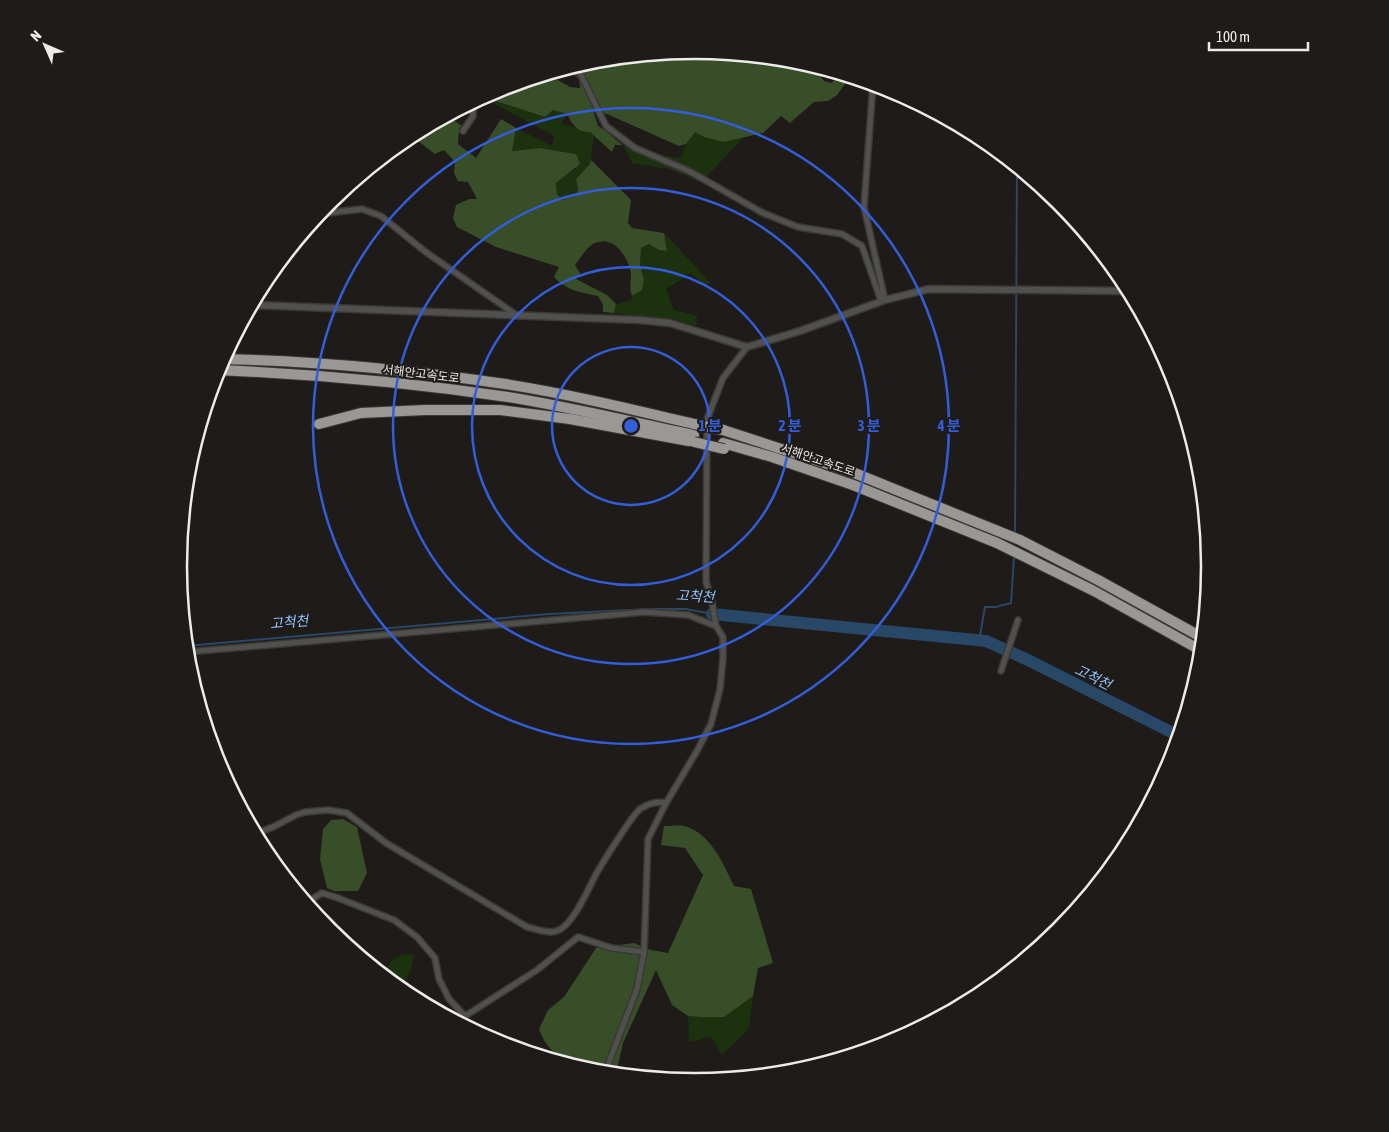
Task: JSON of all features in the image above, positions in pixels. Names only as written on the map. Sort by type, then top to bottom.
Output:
[{"type":"highway","name":"서해안고속도로","points":[[232,359],[386,368],[506,384],[723,430],[852,472],[997,530],[1098,580],[1197,634]]},
{"type":"highway","name":"서해안고속도로","points":[[227,370],[385,382],[509,398],[772,457],[998,542],[1022,553],[1195,647]]},
{"type":"highway","points":[[319,424],[361,413],[425,410],[500,410],[694,439]]},
{"type":"street","points":[[579,72],[606,126],[635,148],[689,172],[764,213],[798,227],[842,234],[862,246],[883,300]]},
{"type":"street","points":[[872,91],[864,207],[883,300]]},
{"type":"street","points":[[463,131],[473,116],[473,110]]},
{"type":"street","points":[[331,213],[362,209],[381,216],[427,253],[516,315]]},
{"type":"street","points":[[259,305],[640,320],[670,323],[747,347],[800,331],[883,300],[929,289],[1120,291]]},
{"type":"street","points":[[608,1066],[637,989],[644,952],[648,839],[710,724],[720,688],[723,637],[716,623],[706,582],[707,419],[723,378],[747,347]]},
{"type":"street","points":[[195,651],[645,612],[688,615],[716,623]]},
{"type":"street","points":[[1000,671],[1004,665],[1018,620]]},
{"type":"street","points":[[262,831],[296,814],[305,812],[328,810],[347,813],[386,843],[528,927],[546,932],[557,931],[566,925],[584,900],[595,876],[640,809],[658,802],[666,803]]},
{"type":"street","points":[[312,899],[322,893],[338,898],[394,920],[417,937],[435,958],[439,979],[450,999],[465,1016],[537,970],[578,937],[612,948],[644,952]]},
{"type":"green space","points":[[694,59],[761,63],[819,74],[824,81],[831,83],[835,79],[846,82],[837,95],[828,101],[814,102],[790,123],[781,116],[763,133],[723,142],[704,137],[695,132],[686,144],[679,146],[607,114],[593,111],[598,126],[623,145],[615,145],[612,152],[590,132],[578,129],[567,114],[553,110],[545,117],[493,100],[555,79],[570,87],[580,88],[579,79],[572,74],[628,63]]},
{"type":"green space","points":[[493,100],[545,117],[553,110],[567,114],[561,124],[584,132],[590,132],[594,136],[590,164],[576,179],[577,195],[562,200],[557,195],[556,182],[576,169],[576,154],[540,148],[511,151],[516,128],[552,146],[554,136],[490,102]]},
{"type":"green space","points":[[501,119],[516,128],[512,151],[540,148],[576,154],[580,164],[556,183],[557,194],[562,200],[577,195],[576,179],[590,164],[591,160],[631,200],[628,223],[632,228],[664,233],[667,251],[659,250],[649,244],[641,248],[640,265],[644,280],[642,290],[632,296],[630,288],[631,272],[622,252],[617,247],[606,242],[590,246],[575,265],[580,273],[576,279],[607,295],[616,304],[614,313],[603,312],[603,304],[598,296],[574,290],[563,285],[554,277],[559,267],[496,247],[457,227],[453,218],[456,205],[469,199],[477,199],[468,182],[458,181],[454,173],[455,162],[444,150],[435,154],[418,141],[453,120],[462,126],[459,129],[458,144],[476,158]]},
{"type":"green space","points":[[695,132],[714,140],[745,136],[707,176],[703,183],[669,169],[632,163],[623,145],[681,158],[686,144]]},
{"type":"green space","points":[[664,233],[710,282],[705,287],[691,273],[666,289],[674,310],[697,316],[696,326],[676,320],[614,313],[616,304],[631,301],[632,296],[636,295],[644,280],[640,265],[641,248],[649,244],[659,250],[667,251]]},
{"type":"green space","points":[[343,819],[357,827],[367,873],[358,891],[334,891],[327,888],[320,859],[323,829],[331,820]]},
{"type":"green space","points":[[664,826],[684,826],[693,829],[709,842],[734,886],[751,889],[773,963],[758,968],[753,996],[724,1017],[688,1016],[672,1005],[656,970],[623,1043],[617,1067],[558,1054],[548,1046],[539,1029],[548,1010],[564,997],[596,948],[634,943],[651,950],[668,953],[703,875],[685,848],[661,845]]},
{"type":"green space","points":[[414,954],[411,970],[404,982],[387,969],[394,958]]},
{"type":"green space","points":[[753,996],[749,1028],[722,1055],[711,1037],[689,1042],[688,1016],[724,1017]]},
{"type":"waterway","points":[[1015,534],[1017,175]]},
{"type":"waterway","points":[[979,641],[985,607],[996,607],[1011,603],[1014,556]]},
{"type":"waterway","name":"고척천","points":[[194,645],[549,614],[651,609],[686,609],[712,614]]},
{"type":"waterway","name":"고척천","points":[[712,614],[986,641],[1173,733]]}]
